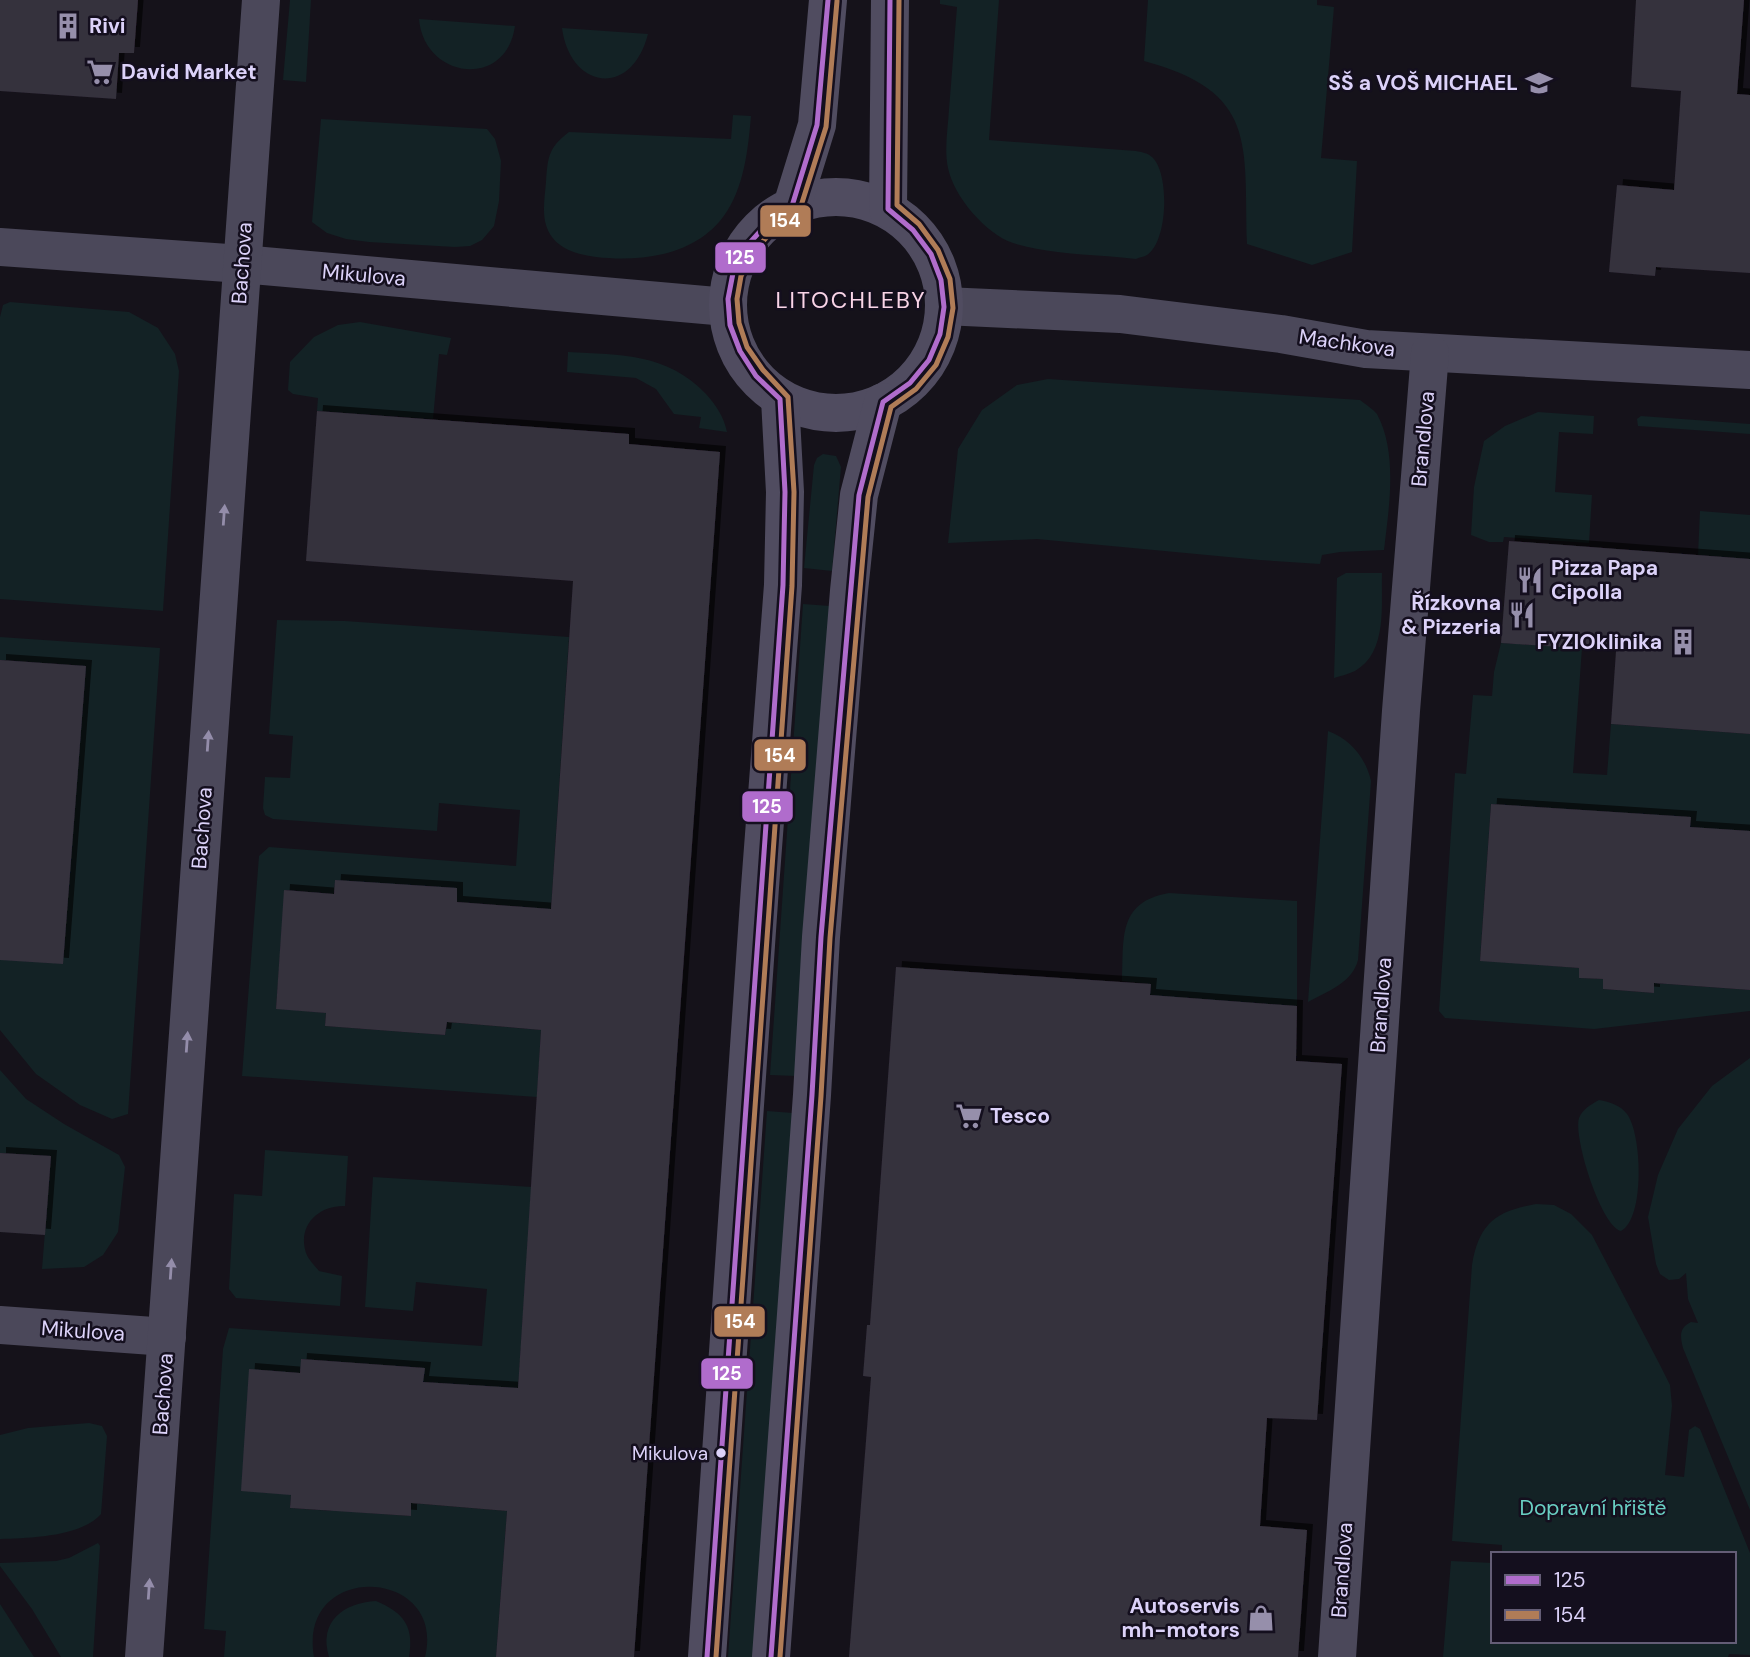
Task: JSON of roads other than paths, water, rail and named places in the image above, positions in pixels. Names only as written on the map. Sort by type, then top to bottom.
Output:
[{"type":"street","name":"Bachova","points":[[144,1657],[261,0]]},
{"type":"street","points":[[792,206],[817,125],[828,0]]},
{"type":"street","points":[[888,209],[890,0]]},
{"type":"street","points":[[840,196],[857,198],[888,209],[904,220],[930,250],[938,268],[944,306],[939,340],[922,371],[897,395],[857,410],[814,411],[780,398],[760,381],[743,359],[735,341],[727,307],[736,264],[746,246],[774,216],[807,200],[840,196]]},
{"type":"street","name":"Mikulova","points":[[0,247],[242,264],[727,307]]},
{"type":"street","name":"Machkova","points":[[944,306],[1121,314],[1281,334],[1366,349],[1750,370]]},
{"type":"street","name":"Brandlova","points":[[1337,1657],[1401,711],[1430,352]]},
{"type":"street","points":[[707,1657],[783,585],[785,492],[780,398]]},
{"type":"street","points":[[771,1657],[821,937],[849,591],[859,495],[883,402]]},
{"type":"street","name":"Mikulova","points":[[0,1325],[167,1337]]},
{"type":"place","name":"Rivi","points":[[68,26]]},
{"type":"place","name":"David Market","points":[[100,72]]},
{"type":"place","name":"SŠ a VOŠ MICHAEL","points":[[1539,83]]},
{"type":"place","name":"Pizza Papa Cipolla","points":[[1530,580]]},
{"type":"place","name":"Řízkovna & Pizzeria","points":[[1522,615]]},
{"type":"place","name":"FYZIOklinika","points":[[1683,642]]},
{"type":"place","name":"Tesco","points":[[969,1116]]},
{"type":"place","name":"Mikulova","points":[[721,1453]]},
{"type":"place","name":"Autoservis mh-motors","points":[[1261,1618]]},
{"type":"district","name":"LITOCHLEBY","points":[[851,300]]},
{"type":"park label","name":"Dopravní hřiště","points":[[1593,1508]]}]
